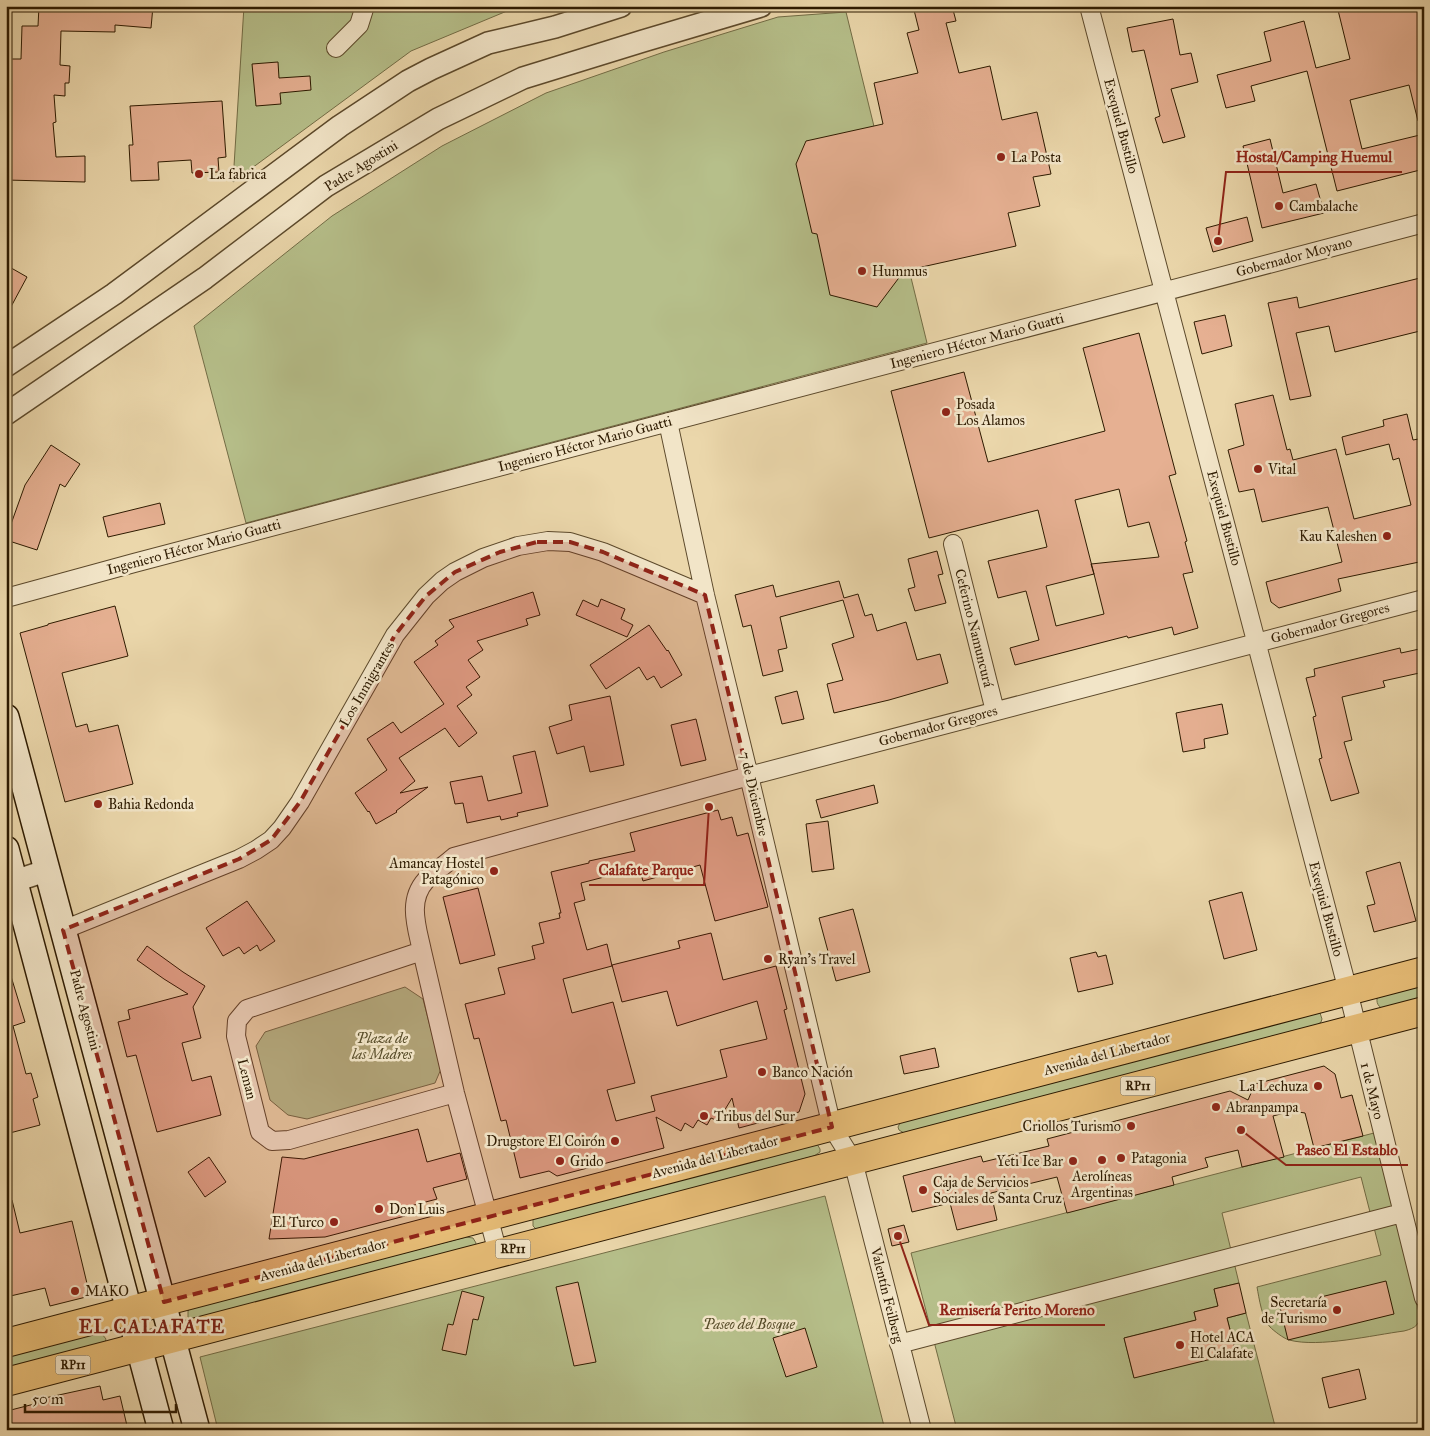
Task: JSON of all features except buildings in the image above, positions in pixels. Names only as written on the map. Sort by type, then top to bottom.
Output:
[{"type":"main road","name":"Padre Agostini","points":[[6,717],[197,1430]]},
{"type":"main road","points":[[6,849],[11,882],[140,1347],[161,1430]]},
{"type":"main road","name":"Avenida del Libertador","points":[[6,1343],[1424,971]]},
{"type":"main road","name":"RP11","points":[[6,1382],[1424,1011]]},
{"type":"street","points":[[336,48],[359,25],[365,6]]},
{"type":"street","points":[[6,366],[90,310],[340,126],[408,81],[488,43],[555,27],[621,6]]},
{"type":"street","name":"Padre Agostini","points":[[6,414],[198,283],[326,186],[438,119],[523,78],[761,6]]},
{"type":"street","name":"Exequiel Bustillo","points":[[1090,6],[1357,1029]]},
{"type":"street","name":"Gobernador Moyano","points":[[1165,291],[1424,223]]},
{"type":"street","name":"Ingeniero Héctor Mario Guatti","points":[[6,598],[1165,291]]},
{"type":"street","name":"7 de Diciembre","points":[[668,422],[705,595],[750,776],[832,1127],[853,1161]]},
{"type":"street","name":"Los Inmigrantes","points":[[64,930],[240,859],[256,850],[277,834],[300,802],[395,635],[426,596],[442,581],[468,565],[518,546],[548,541],[570,542],[610,554],[705,595]]},
{"type":"street","name":"Ceferino Namuncurá","points":[[952,544],[995,711]]},
{"type":"street","name":"Gobernador Gregores","points":[[422,951],[414,915],[416,898],[425,881],[454,857],[750,776],[1424,599]]},
{"type":"street","points":[[11,882],[48,870]]},
{"type":"street","points":[[422,951],[455,1093],[498,1253]]},
{"type":"street","name":"Leman","points":[[422,951],[247,1009],[237,1021],[236,1036],[260,1132],[272,1141],[289,1140],[455,1093]]},
{"type":"street","name":"1 de Mayo","points":[[1357,1029],[1424,1298]]},
{"type":"street","name":"Valentín Feilberg","points":[[853,1161],[922,1430]]},
{"type":"street","points":[[899,1344],[1402,1213]]},
{"type":"highlighted area","points":[[537,542],[570,542],[603,552],[705,595],[832,1127],[164,1302],[63,930],[239,859],[271,840],[300,802],[395,635],[426,596],[455,572],[500,552]]},
{"type":"green space","points":[[244,6],[519,6],[411,51],[233,182]]},
{"type":"green space","points":[[846,12],[927,343],[246,523],[194,326],[332,216],[442,146],[546,93],[664,52],[778,17]]},
{"type":"green space","points":[[1424,981],[1424,1000],[1383,1009],[1378,1005],[1377,998],[1379,994]]},
{"type":"green space","name":"Plaza de las Madres","points":[[405,987],[423,999],[441,1069],[435,1083],[307,1119],[288,1115],[270,1100],[256,1046],[265,1032]]},
{"type":"green space","points":[[1316,1012],[1320,1013],[1322,1019],[1316,1026],[904,1133],[898,1127],[901,1121]]},
{"type":"green space","points":[[1374,1133],[1419,1312],[1419,1320],[1415,1327],[1404,1331],[1346,1340],[1315,1343],[1301,1342],[1284,1338],[1272,1329],[1263,1314],[1257,1287],[1381,1255],[1361,1177],[1222,1213],[1239,1283],[1214,1289],[1218,1306],[1194,1312],[1196,1320],[1124,1338],[1134,1377],[1236,1352],[1227,1318],[1246,1313],[1276,1430],[957,1430],[911,1253]]},
{"type":"green space","points":[[817,1144],[820,1152],[814,1156],[543,1230],[537,1230],[533,1226],[535,1218]]},
{"type":"green space","name":"Paseo del Bosque","points":[[825,1196],[885,1430],[218,1430],[200,1357]]},
{"type":"green space","points":[[466,1237],[473,1238],[476,1243],[475,1246],[192,1321],[188,1317],[188,1311],[198,1306]]},
{"type":"green space","points":[[96,1333],[102,1334],[106,1339],[105,1342],[6,1371],[6,1357]]},
{"type":"place","name":"La Posta","points":[[1001,157]]},
{"type":"place","name":"La fabrica","points":[[199,174]]},
{"type":"place","name":"Cambalache","points":[[1279,206]]},
{"type":"place","name":"Hostal/Camping Huemul","points":[[1218,241]]},
{"type":"place","name":"Hummus","points":[[862,271]]},
{"type":"place","name":"Posada Los Alamos","points":[[946,412]]},
{"type":"place","name":"Vital","points":[[1258,469]]},
{"type":"place","name":"Kau Kaleshen","points":[[1387,536]]},
{"type":"place","name":"Bahia Redonda","points":[[98,804]]},
{"type":"place","name":"Calafate Parque","points":[[709,807]]},
{"type":"place","name":"Amancay Hostel Patagónico","points":[[494,871]]},
{"type":"place","name":"Ryan's Travel","points":[[768,959]]},
{"type":"place","name":"Banco Nación","points":[[762,1072]]},
{"type":"place","name":"La Lechuza","points":[[1318,1086]]},
{"type":"place","name":"Abranpampa","points":[[1216,1107]]},
{"type":"place","name":"Tribus del Sur","points":[[704,1116]]},
{"type":"place","name":"Criollos Turismo","points":[[1131,1126]]},
{"type":"place","name":"Paseo El Establo","points":[[1241,1130]]},
{"type":"place","name":"Drugstore El Coirón","points":[[615,1141]]},
{"type":"place","name":"Patagonia","points":[[1121,1158]]},
{"type":"place","name":"Aerolíneas Argentinas","points":[[1102,1160]]},
{"type":"place","name":"Grido","points":[[560,1161]]},
{"type":"place","name":"Yeti Ice Bar","points":[[1073,1161]]},
{"type":"place","name":"Caja de Servicios Sociales de Santa Cruz","points":[[923,1190]]},
{"type":"place","name":"Don Luis","points":[[379,1209]]},
{"type":"place","name":"El Turco","points":[[334,1222]]},
{"type":"place","name":"Remisería Perito Moreno","points":[[898,1236]]},
{"type":"place","name":"MAKO","points":[[75,1291]]},
{"type":"place","name":"Secretaría de Turismo","points":[[1337,1310]]},
{"type":"place","name":"Hotel ACA El Calafate","points":[[1180,1345]]},
{"type":"district","name":"EL CALAFATE","points":[[152,1326]]}]
